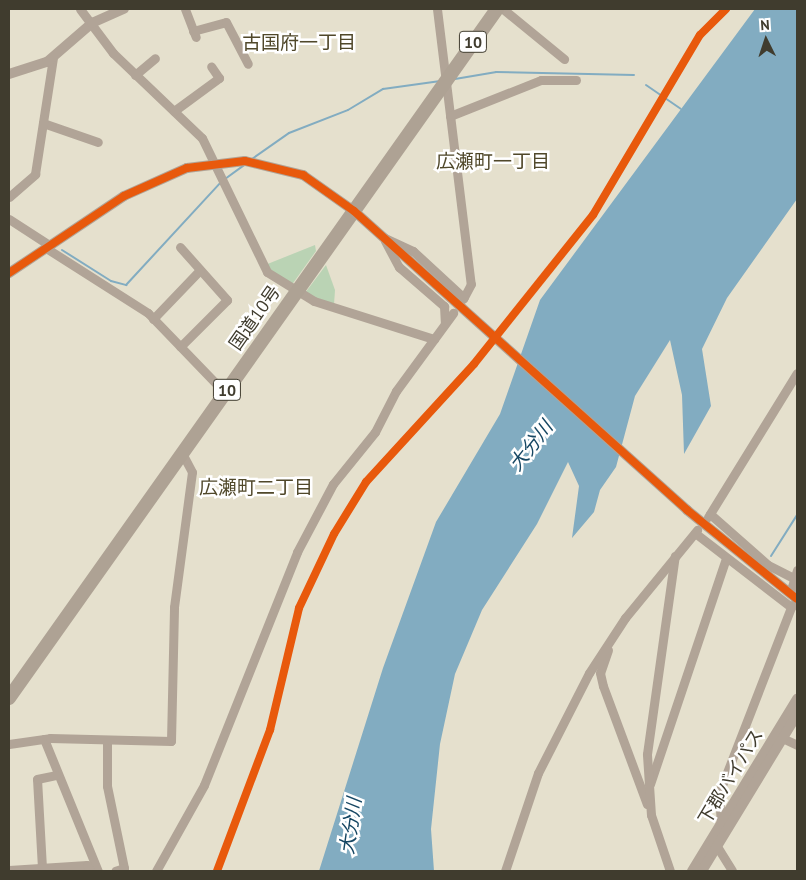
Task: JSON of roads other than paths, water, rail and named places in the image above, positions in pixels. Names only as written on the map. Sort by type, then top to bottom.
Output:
[{"type":"highway","name":"国道10号","points":[[9,698],[497,9]]},
{"type":"street","points":[[80,9],[135,76],[199,135],[224,181],[261,264],[297,292],[434,339]]},
{"type":"street","points":[[9,74],[53,58],[92,23],[124,9]]},
{"type":"street","points":[[185,9],[194,34],[226,22],[248,64]]},
{"type":"street","points":[[383,237],[413,251],[463,298],[471,284],[438,9]]},
{"type":"street","points":[[504,9],[564,59]]},
{"type":"street","points":[[9,197],[34,177],[53,58]]},
{"type":"street","points":[[135,76],[155,58]]},
{"type":"street","points":[[174,110],[219,78],[211,66]]},
{"type":"street","points":[[450,116],[541,80],[576,80]]},
{"type":"street","points":[[44,123],[98,142]]},
{"type":"street","points":[[9,273],[124,196],[180,170],[214,162],[250,161],[310,179],[354,211],[682,506],[794,600]]},
{"type":"street","points":[[9,219],[153,319],[225,393]]},
{"type":"street","points":[[383,237],[399,267],[444,306],[443,326]]},
{"type":"street","points":[[180,247],[227,300],[180,347]]},
{"type":"street","points":[[153,319],[200,270]]},
{"type":"street","points":[[156,871],[204,785],[288,568],[333,484],[375,432],[396,391],[453,313]]},
{"type":"street","points":[[721,824],[719,793],[794,600],[796,574],[768,565],[709,515],[797,373]]},
{"type":"street","points":[[9,744],[44,739],[171,741],[174,607],[192,472],[182,453]]},
{"type":"street","points":[[505,871],[538,774],[609,640],[696,532],[726,558],[794,600]]},
{"type":"street","points":[[650,809],[648,745],[675,556]]},
{"type":"street","points":[[648,789],[726,558]]},
{"type":"street","points":[[609,640],[600,673],[603,686],[638,786],[650,809],[670,871]]},
{"type":"street","name":"下郡バイパス","points":[[692,871],[715,842],[721,824],[779,737],[797,699]]},
{"type":"street","points":[[702,871],[715,842],[779,737],[797,716]]},
{"type":"street","points":[[779,737],[797,745]]},
{"type":"street","points":[[44,739],[56,776],[98,871]]},
{"type":"street","points":[[107,740],[106,786],[124,868],[115,871]]},
{"type":"street","points":[[42,868],[37,779],[56,776]]},
{"type":"street","points":[[715,842],[732,871]]},
{"type":"street","points":[[9,870],[87,865],[90,871]]},
{"type":"water","name":"大分川","points":[[755,9],[797,9],[797,199],[727,298],[702,349],[711,406],[684,454],[682,395],[670,340],[635,396],[616,467],[600,490],[594,512],[572,538],[579,486],[568,462],[537,524],[482,610],[455,674],[440,744],[431,829],[434,871],[319,871],[383,668],[436,522],[500,414],[540,300]]},
{"type":"waterway","points":[[455,79],[496,72],[634,75]]},
{"type":"waterway","points":[[252,159],[289,133],[348,110],[383,89],[440,81]]},
{"type":"waterway","points":[[646,85],[681,109]]},
{"type":"waterway","points":[[225,179],[244,165]]},
{"type":"waterway","points":[[62,250],[111,281],[126,285],[220,183]]},
{"type":"waterway","points":[[771,556],[797,515]]},
{"type":"district","name":"古国府一丁目","points":[[299,43]]},
{"type":"district","name":"広瀬町一丁目","points":[[493,162]]},
{"type":"district","name":"広瀬町二丁目","points":[[256,488]]}]
